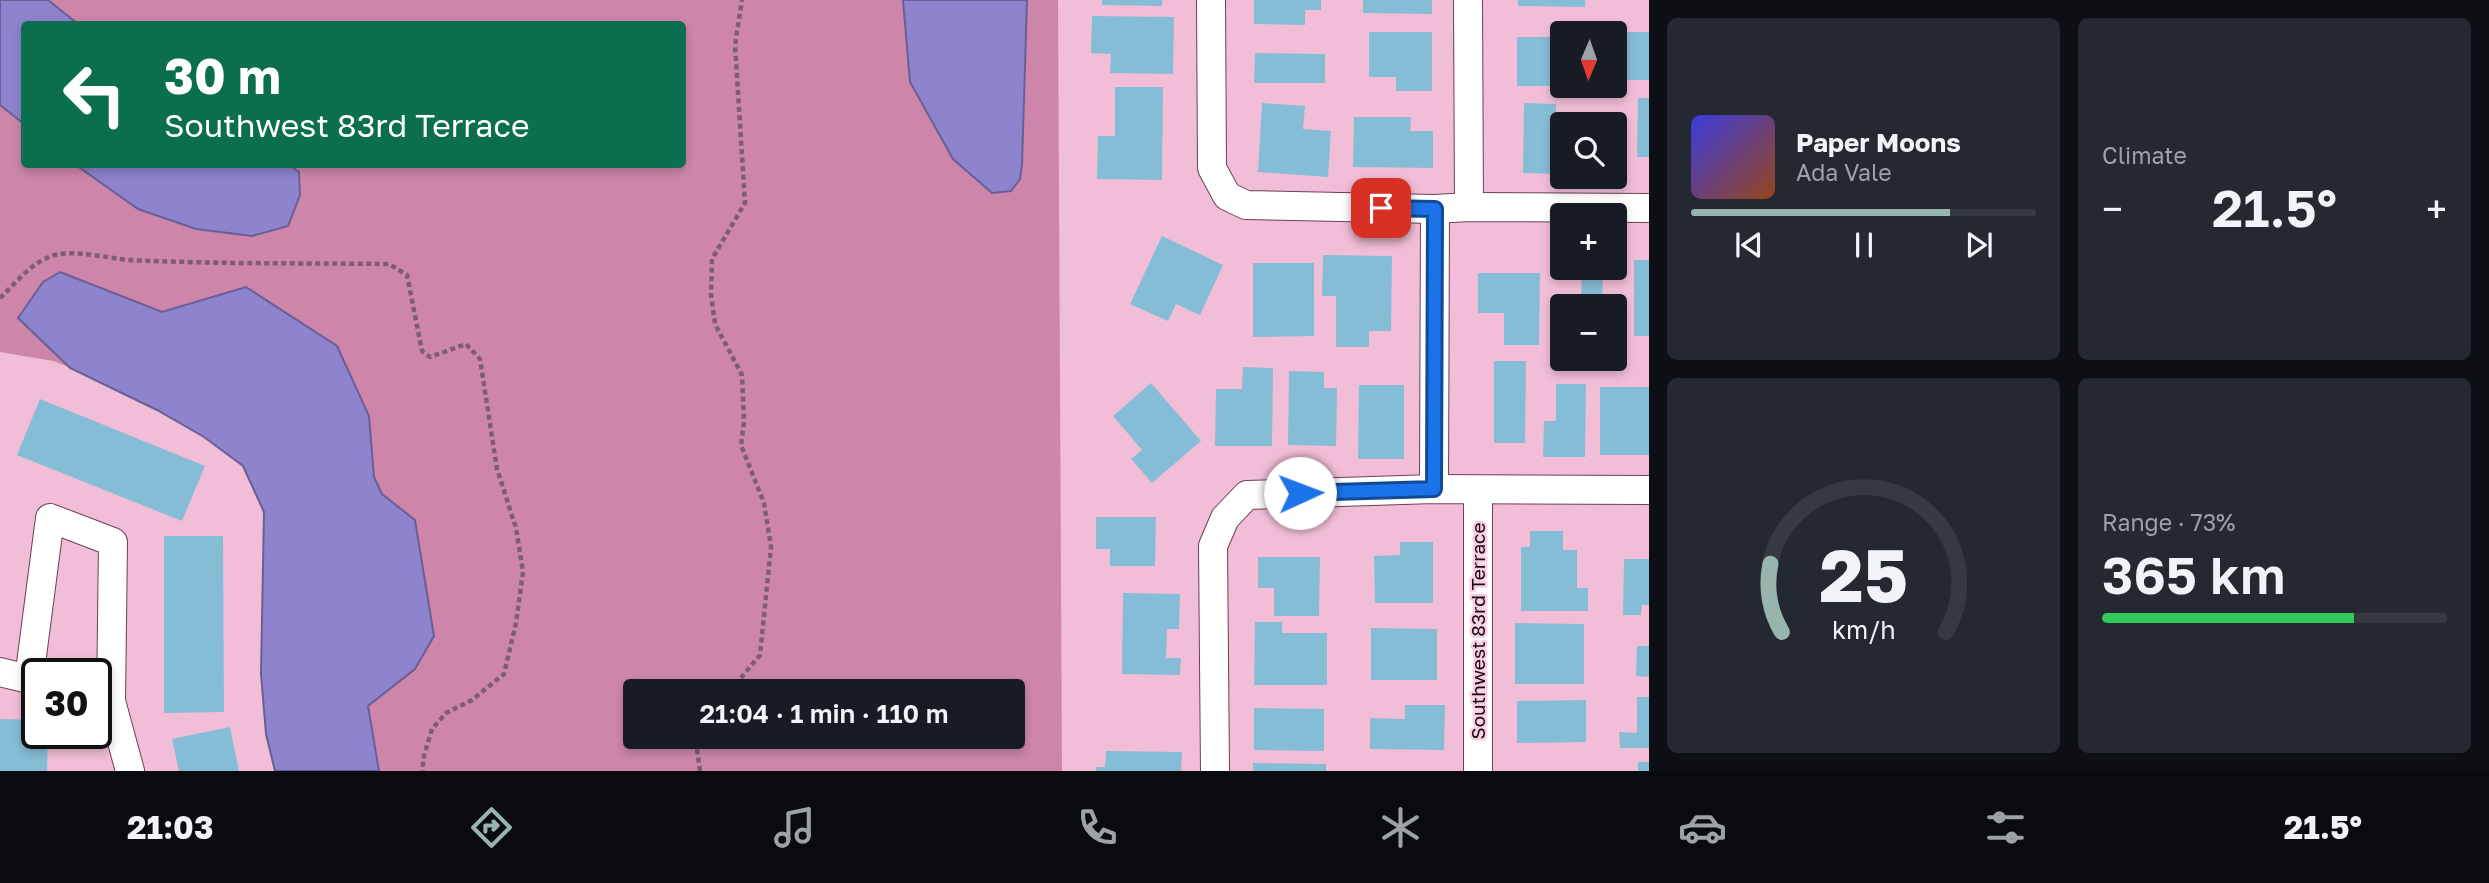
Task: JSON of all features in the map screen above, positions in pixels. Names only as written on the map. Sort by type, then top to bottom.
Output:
[{"type":"street","points":[[1211,0],[1212,168],[1227,196],[1246,205],[1435,209],[1649,208]]},
{"type":"street","points":[[1468,0],[1469,207]]},
{"type":"street","points":[[1434,489],[1435,209]]},
{"type":"street","points":[[1215,771],[1213,546],[1225,519],[1247,495],[1434,489],[1649,489]]},
{"type":"street","name":"Southwest 83rd Terrace","points":[[1478,490],[1478,771]]},
{"type":"street","points":[[35,658],[50,518],[113,542],[106,658]]},
{"type":"street","points":[[0,672],[21,677]]},
{"type":"street","points":[[112,723],[127,768]]},
{"type":"path","points":[[740,679],[761,655],[771,547],[764,503],[741,445],[744,422],[742,374],[715,324],[711,294],[712,259],[745,202],[735,45],[742,0]]},
{"type":"path","points":[[0,298],[29,270],[50,256],[78,254],[125,259],[212,262],[389,264],[407,275],[422,351],[430,357],[466,344],[480,359],[497,468],[516,528],[523,572],[505,674],[472,700],[446,713],[432,729],[423,759],[423,771]]},
{"type":"path","points":[[697,749],[700,771]]},
{"type":"shaded area","points":[[0,0],[1058,0],[1062,771],[328,771],[286,410],[229,426],[53,361],[0,352]]},
{"type":"shaded area","points":[[0,0],[48,0],[74,21],[21,21],[21,122],[0,105]]},
{"type":"shaded area","points":[[903,0],[1027,0],[1022,165],[1020,179],[1011,191],[992,193],[953,159],[910,82]]},
{"type":"shaded area","points":[[80,168],[293,168],[299,172],[300,195],[288,226],[252,236],[196,229],[138,209]]},
{"type":"shaded area","points":[[60,272],[162,312],[246,287],[337,346],[369,416],[374,477],[382,494],[415,520],[434,636],[415,669],[368,706],[379,771],[275,771],[266,734],[261,674],[264,512],[243,466],[204,437],[157,410],[70,368],[18,318],[43,282]]},
{"type":"building","points":[[1102,0],[1162,0],[1162,6],[1102,5]]},
{"type":"building","points":[[1254,0],[1321,0],[1321,10],[1305,10],[1305,25],[1254,24]]},
{"type":"building","points":[[1363,0],[1432,0],[1432,14],[1363,13]]},
{"type":"building","points":[[1518,0],[1585,0],[1585,7],[1518,6]]},
{"type":"building","points":[[1092,16],[1174,17],[1173,74],[1110,73],[1111,54],[1091,53]]},
{"type":"building","points":[[1369,32],[1432,32],[1432,91],[1396,91],[1396,77],[1369,77]]},
{"type":"building","points":[[1628,32],[1649,32],[1649,80],[1628,80]]},
{"type":"building","points":[[1517,37],[1550,37],[1550,86],[1517,86]]},
{"type":"building","points":[[1255,53],[1325,54],[1325,83],[1254,83]]},
{"type":"building","points":[[1115,87],[1163,87],[1162,180],[1097,179],[1098,136],[1115,136]]},
{"type":"building","points":[[1638,98],[1649,98],[1649,157],[1637,157]]},
{"type":"building","points":[[1262,103],[1305,106],[1303,129],[1331,131],[1328,177],[1258,172]]},
{"type":"building","points":[[1524,103],[1556,104],[1556,112],[1550,112],[1550,174],[1523,173]]},
{"type":"building","points":[[1354,117],[1411,117],[1410,131],[1433,131],[1433,168],[1353,167]]},
{"type":"building","points":[[1162,236],[1223,265],[1200,315],[1176,304],[1168,321],[1130,304]]},
{"type":"building","points":[[1323,255],[1392,256],[1391,331],[1369,331],[1369,347],[1336,347],[1336,296],[1322,296]]},
{"type":"building","points":[[1634,260],[1649,260],[1649,336],[1634,336]]},
{"type":"building","points":[[1253,263],[1314,263],[1314,336],[1253,337]]},
{"type":"building","points":[[1478,273],[1540,273],[1539,345],[1504,345],[1504,313],[1478,313]]},
{"type":"building","points":[[1582,280],[1603,280],[1602,294],[1581,294]]},
{"type":"building","points":[[1494,361],[1526,361],[1525,443],[1494,443]]},
{"type":"building","points":[[1243,367],[1273,368],[1272,446],[1215,446],[1216,389],[1242,389]]},
{"type":"building","points":[[1289,371],[1324,372],[1324,388],[1337,388],[1336,446],[1288,445]]},
{"type":"building","points":[[1151,383],[1201,441],[1152,483],[1131,459],[1142,450],[1113,416]]},
{"type":"building","points":[[1556,384],[1586,384],[1585,457],[1543,457],[1544,421],[1556,421]]},
{"type":"building","points":[[1359,385],[1404,385],[1404,459],[1358,459]]},
{"type":"building","points":[[1600,387],[1649,387],[1649,455],[1600,455]]},
{"type":"building","points":[[40,399],[205,466],[182,521],[17,455]]},
{"type":"building","points":[[1096,517],[1156,517],[1155,566],[1110,566],[1110,549],[1096,549]]},
{"type":"building","points":[[1530,531],[1563,531],[1563,550],[1577,550],[1577,588],[1588,588],[1588,611],[1521,611],[1521,547],[1530,547]]},
{"type":"building","points":[[164,536],[223,536],[224,712],[164,713]]},
{"type":"building","points":[[1400,542],[1433,542],[1433,603],[1375,603],[1374,556],[1400,555]]},
{"type":"building","points":[[1258,557],[1320,557],[1319,616],[1274,616],[1274,588],[1258,588]]},
{"type":"building","points":[[1624,559],[1649,559],[1649,605],[1642,605],[1641,615],[1623,615]]},
{"type":"building","points":[[1123,593],[1180,594],[1179,629],[1167,629],[1166,658],[1181,658],[1180,675],[1122,674]]},
{"type":"building","points":[[1255,622],[1282,622],[1282,633],[1327,633],[1327,685],[1254,685]]},
{"type":"building","points":[[1515,623],[1584,624],[1584,684],[1515,684]]},
{"type":"building","points":[[1371,628],[1437,629],[1437,680],[1371,680]]},
{"type":"building","points":[[1637,646],[1649,646],[1649,677],[1636,676]]},
{"type":"building","points":[[1637,697],[1649,697],[1649,748],[1620,748],[1619,732],[1637,733]]},
{"type":"building","points":[[1586,700],[1586,742],[1517,743],[1517,701]]},
{"type":"building","points":[[1405,705],[1445,705],[1444,750],[1370,749],[1370,718],[1405,719]]},
{"type":"building","points":[[1254,708],[1324,709],[1324,751],[1254,750]]},
{"type":"building","points":[[0,719],[21,720],[21,749],[48,749],[47,771],[0,771]]},
{"type":"building","points":[[230,727],[239,771],[179,771],[172,739]]},
{"type":"building","points":[[1106,751],[1182,752],[1181,771],[1096,771],[1096,767],[1105,767]]},
{"type":"building","points":[[1638,762],[1649,762],[1649,771],[1638,771]]},
{"type":"building","points":[[1253,763],[1326,764],[1326,771],[1253,771]]},
{"type":"route","points":[[1300,493],[1434,489],[1435,209],[1381,208]]}]
